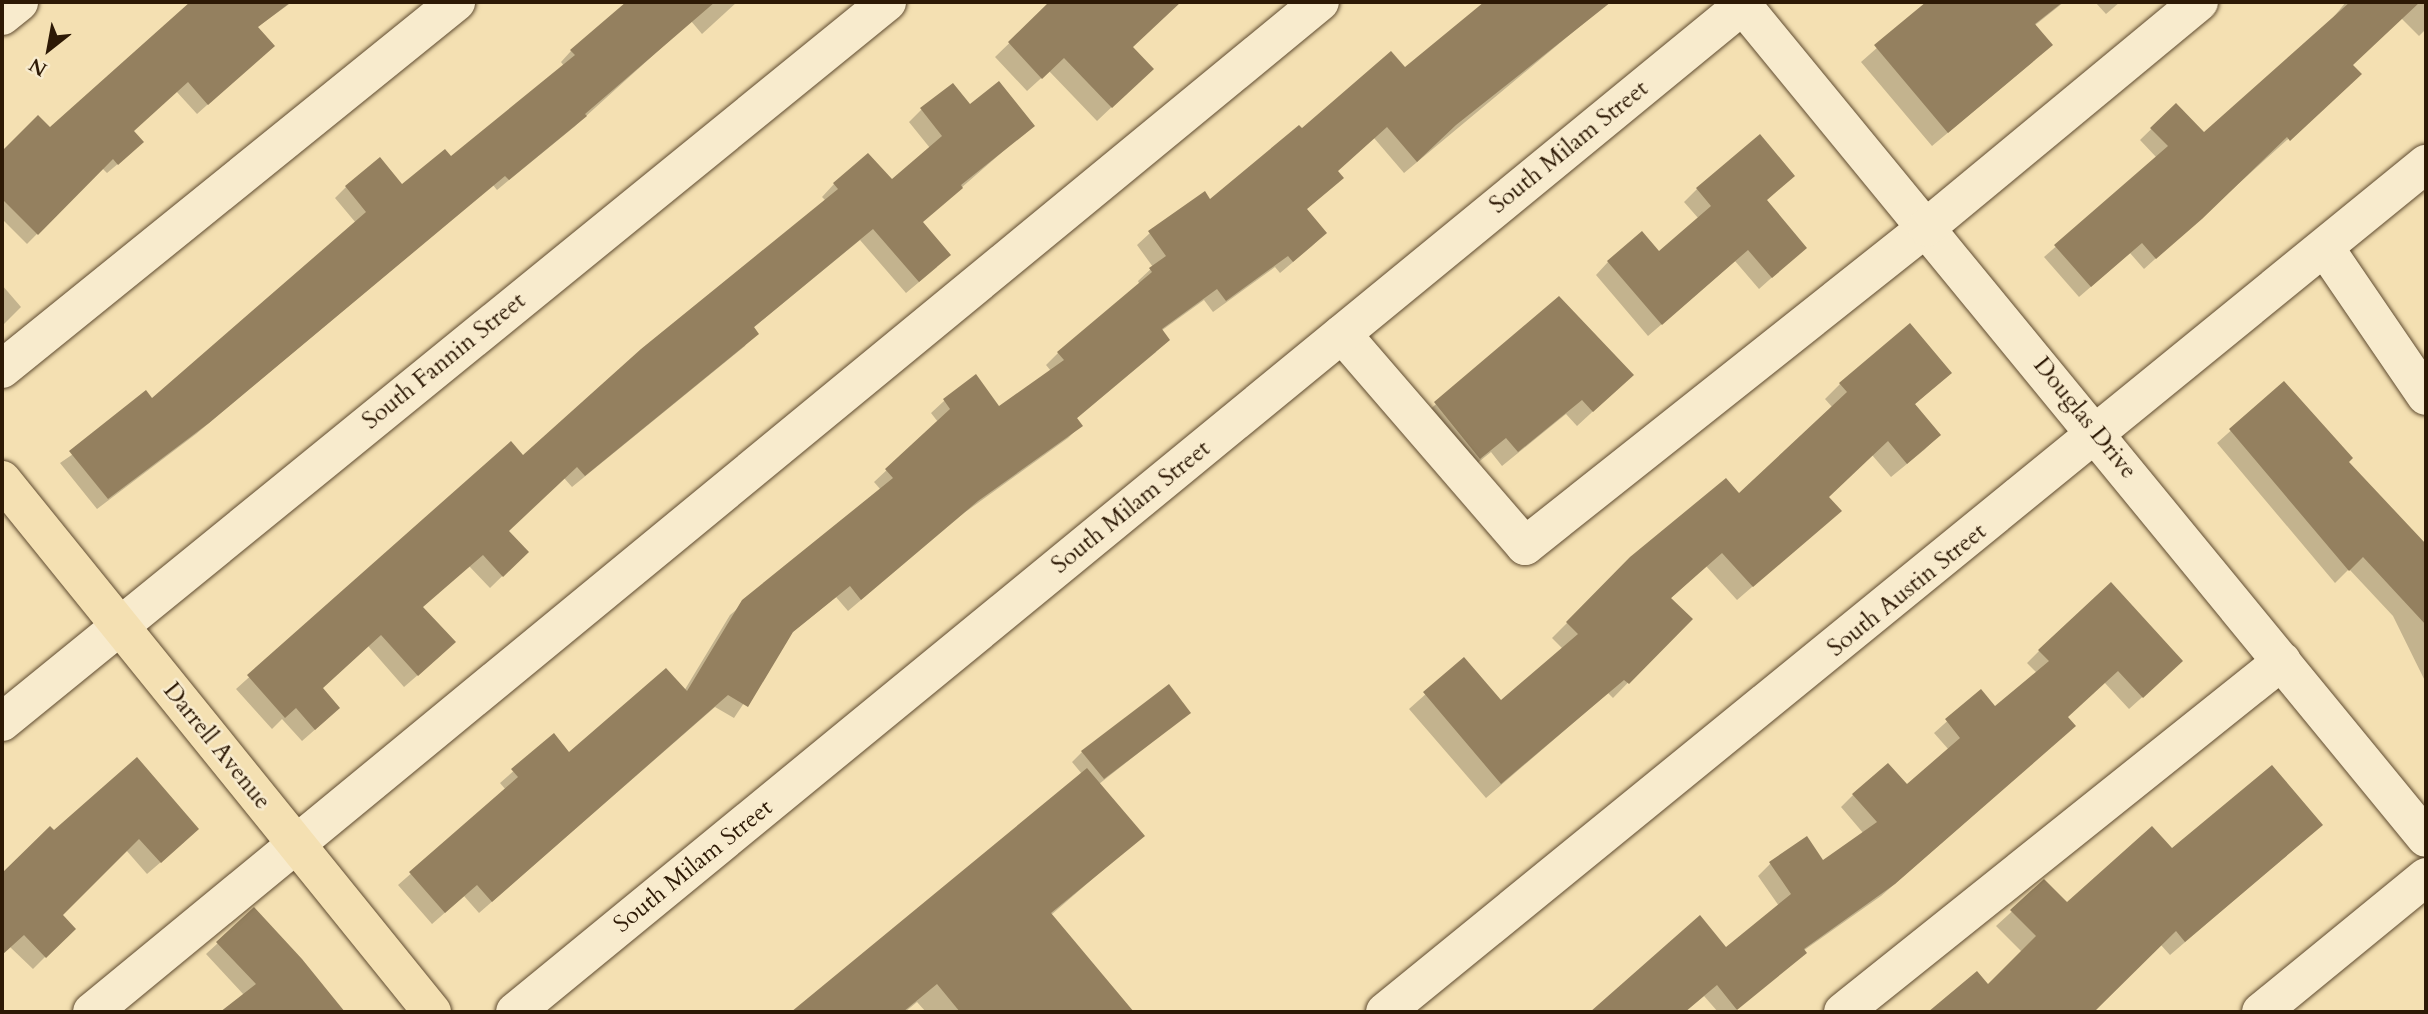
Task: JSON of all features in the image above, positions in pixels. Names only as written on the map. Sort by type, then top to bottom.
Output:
[{"type":"main road","name":"Darrell Avenue","points":[[2,480],[432,1012]]},
{"type":"street","points":[[2,16],[19,2]]},
{"type":"street","points":[[2,369],[456,2]]},
{"type":"street","name":"South Fannin Street","points":[[2,722],[887,2]]},
{"type":"street","points":[[92,1012],[1320,2]]},
{"type":"street","points":[[1342,334],[1525,546],[1927,227],[2199,2]]},
{"type":"street","name":"Douglas Drive","points":[[1743,3],[2426,838]]},
{"type":"street","name":"South Milam Street","points":[[515,1012],[1743,3]]},
{"type":"street","name":"South Austin Street","points":[[1385,1012],[2099,435],[2426,164]]},
{"type":"street","points":[[2325,248],[2426,396]]},
{"type":"street","points":[[1843,1012],[2283,661]]},
{"type":"street","points":[[2261,1012],[2426,877]]},
{"type":"building","points":[[190,2],[291,2],[258,27],[275,46],[208,105],[188,82],[134,131],[144,142],[118,165],[113,159],[38,235],[2,199],[2,151],[38,115],[50,127]]},
{"type":"building","points":[[626,2],[715,2],[585,114],[587,116],[509,180],[505,176],[209,423],[108,499],[69,451],[146,390],[152,398],[366,212],[345,186],[380,157],[402,184],[445,149],[451,156],[575,55],[570,50]]},
{"type":"building","points":[[1049,2],[1181,2],[1133,47],[1154,69],[1112,108],[1064,58],[1042,79],[1008,42]]},
{"type":"building","points":[[1484,2],[1611,2],[1456,125],[1417,162],[1387,127],[1338,171],[1344,178],[1307,209],[1327,233],[1293,262],[1288,256],[1226,301],[1217,289],[1162,329],[1170,340],[1077,418],[1083,426],[978,501],[861,600],[850,586],[793,632],[748,707],[728,695],[492,902],[477,885],[445,913],[409,872],[518,777],[511,769],[554,733],[569,752],[666,668],[687,691],[742,600],[893,478],[885,469],[950,409],[943,399],[976,374],[999,406],[1064,360],[1057,352],[1152,272],[1149,268],[1166,256],[1148,231],[1205,191],[1210,199],[1299,125],[1302,128],[1391,51],[1405,67]]},
{"type":"building","points":[[1926,2],[2063,2],[2035,24],[2053,45],[1948,133],[1874,45]]},
{"type":"building","points":[[2350,2],[2420,2],[2353,65],[2362,74],[2290,141],[2287,137],[2156,259],[2142,243],[2091,287],[2054,245],[2168,146],[2150,128],[2176,103],[2204,132]]},
{"type":"building","points":[[999,81],[1035,126],[961,185],[963,188],[923,222],[951,255],[919,282],[873,229],[754,327],[759,334],[585,476],[577,467],[509,531],[529,552],[503,577],[483,555],[423,607],[456,642],[418,676],[381,635],[323,688],[340,708],[315,730],[296,708],[285,718],[247,675],[511,441],[523,455],[641,349],[838,189],[833,183],[868,153],[892,179],[942,136],[920,108],[953,83],[970,104]]},
{"type":"building","points":[[1760,134],[1795,176],[1767,200],[1807,248],[1772,278],[1748,250],[1662,325],[1607,261],[1642,231],[1659,251],[1711,206],[1696,188]]},
{"type":"building","points":[[1559,296],[1634,375],[1593,412],[1582,400],[1518,452],[1506,438],[1480,459],[1434,402]]},
{"type":"building","points":[[1910,323],[1952,373],[1915,404],[1941,435],[1907,464],[1888,441],[1829,497],[1842,511],[1753,587],[1722,553],[1671,598],[1693,619],[1629,684],[1624,680],[1501,784],[1423,692],[1464,657],[1501,700],[1578,634],[1566,622],[1630,557],[1726,478],[1739,493],[1847,392],[1839,383]]},
{"type":"building","points":[[2284,381],[2353,458],[2349,462],[2426,544],[2426,625],[2363,557],[2349,571],[2229,429]]},
{"type":"building","points":[[2111,582],[2183,661],[2143,698],[2118,671],[2068,717],[2076,726],[1895,884],[1804,949],[1807,953],[1737,1010],[1717,985],[1685,1012],[1590,1012],[1700,915],[1726,947],[1791,894],[1769,862],[1807,836],[1823,860],[1877,822],[1852,794],[1888,763],[1907,784],[1960,738],[1945,719],[1981,689],[1995,706],[2049,661],[2038,650]]},
{"type":"building","points":[[1169,684],[1191,713],[1104,779],[1081,751]]},
{"type":"building","points":[[137,757],[199,829],[161,863],[139,839],[63,915],[76,929],[46,958],[24,935],[2,955],[2,873],[50,826],[54,830]]},
{"type":"building","points":[[2272,765],[2323,825],[2185,942],[2176,931],[2094,1012],[1928,1012],[1977,971],[1988,984],[2036,936],[2010,910],[2044,879],[2067,902],[2152,826],[2172,848]]},
{"type":"building","points":[[1087,768],[1145,836],[1051,913],[1134,1012],[960,1012],[937,984],[903,1012],[791,1012]]},
{"type":"building","points":[[254,907],[302,959],[345,1012],[220,1012],[256,984],[216,942]]}]
